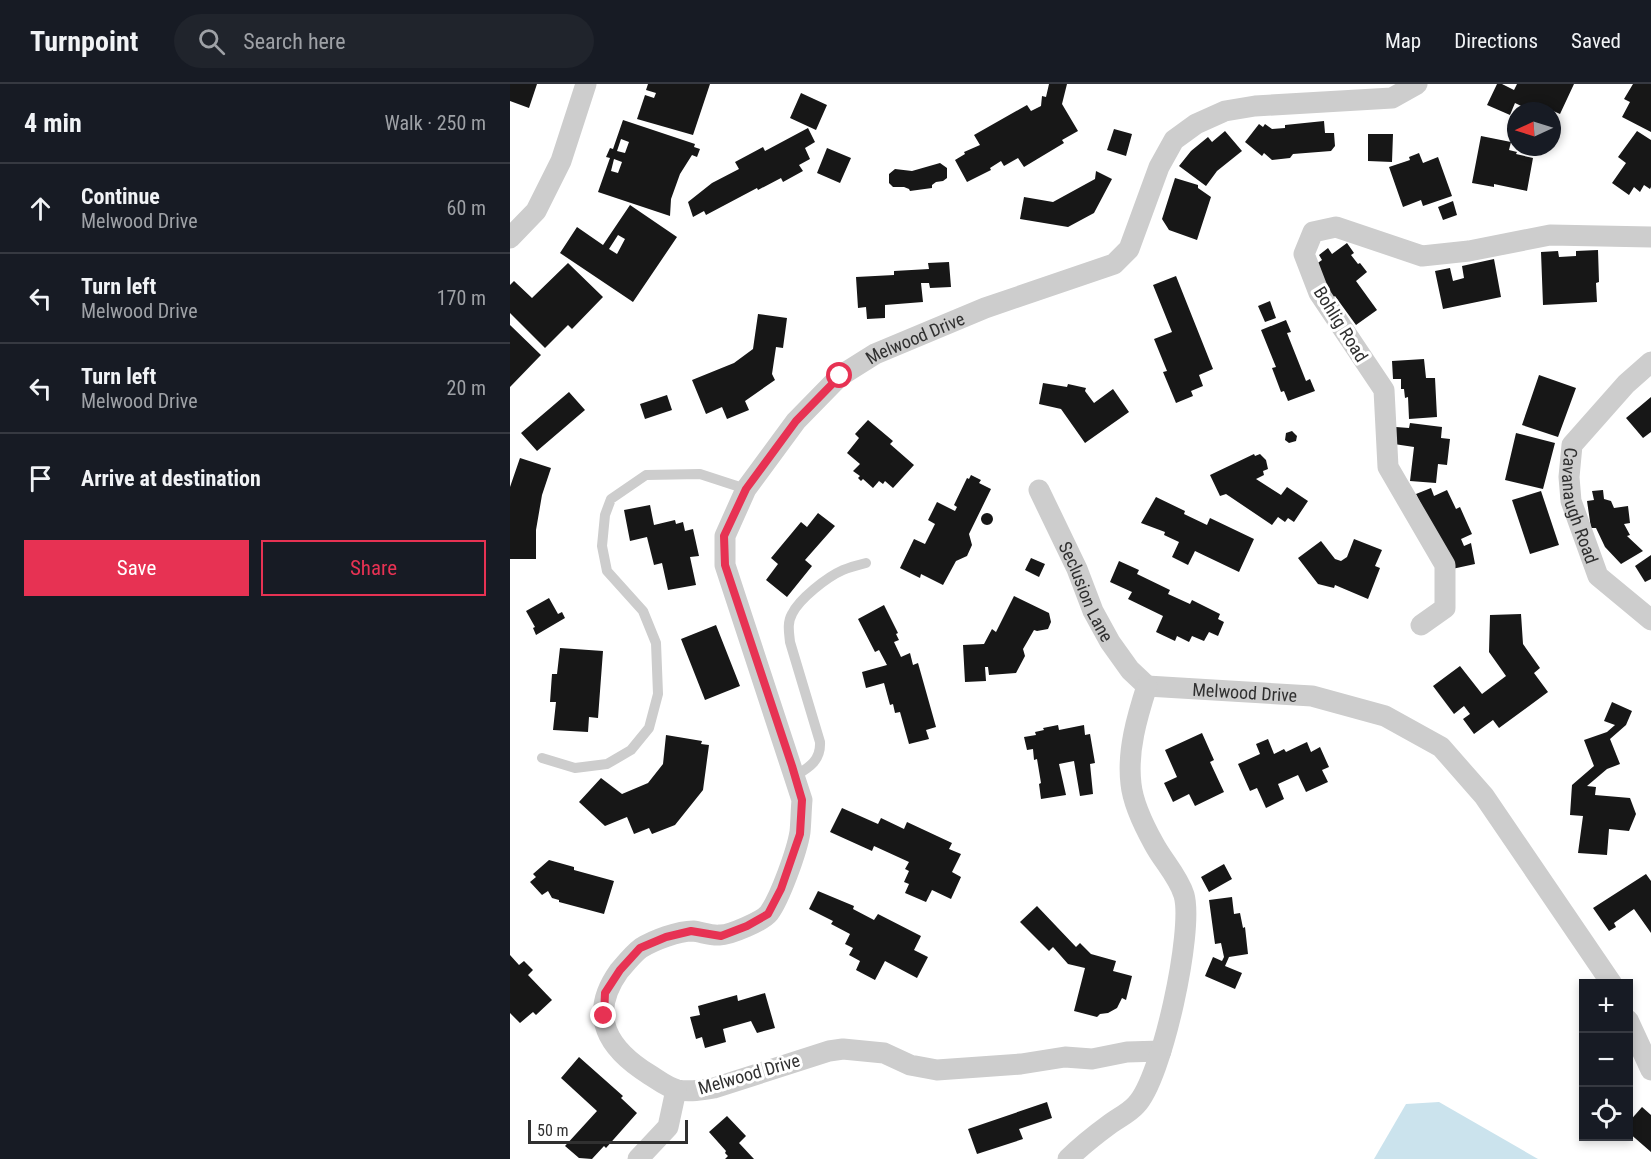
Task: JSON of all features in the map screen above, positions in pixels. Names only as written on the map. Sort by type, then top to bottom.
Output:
[{"type":"street","points":[[510,238],[536,211],[561,161],[586,84]]},
{"type":"street","name":"Melwood Drive","points":[[1161,1051],[1127,1052],[1092,1059],[1065,1057],[1021,1064],[937,1070],[910,1065],[884,1053],[829,1051],[714,1088],[694,1092],[676,1090],[620,1053],[608,1036],[604,1016],[605,993],[620,970],[640,948],[666,937],[691,931],[721,936],[747,926],[768,914],[781,889],[800,834],[802,800],[725,565],[724,536],[746,489],[785,434],[840,376],[875,354],[985,308],[1114,264],[1129,249],[1159,167],[1174,140],[1196,124],[1225,111],[1255,106],[1392,98],[1417,84]]},
{"type":"street","name":"Bohlig Road","points":[[1421,625],[1445,608],[1445,565],[1388,467],[1384,390],[1319,293],[1315,283],[1304,254],[1313,232],[1336,227],[1422,256],[1469,251],[1550,235],[1651,237]]},
{"type":"street","name":"Cavanaugh Road","points":[[1651,362],[1626,384],[1572,445],[1569,477],[1571,501],[1598,576],[1651,620]]},
{"type":"street","name":"Seclusion Lane","points":[[1039,490],[1077,569],[1093,611],[1110,642],[1130,670],[1147,686]]},
{"type":"street","points":[[1068,1159],[1087,1140],[1137,1105],[1152,1078],[1161,1051],[1179,975],[1186,924],[1184,895],[1145,826],[1131,785],[1132,742],[1138,712],[1147,686]]},
{"type":"street","name":"Melwood Drive","points":[[1147,686],[1312,696],[1385,716],[1441,747],[1484,796],[1609,979]]},
{"type":"street","points":[[1633,1029],[1651,1070]]},
{"type":"street","points":[[639,1159],[668,1126],[676,1090]]},
{"type":"lane","points":[[542,758],[575,768],[608,764],[631,750],[649,728],[658,694],[656,643],[643,611],[608,571],[602,546],[605,515],[611,499],[646,475],[700,474],[746,489]]},
{"type":"lane","points":[[795,776],[811,766],[817,759],[820,741],[790,642],[788,629],[791,615],[799,603],[823,583],[842,570],[866,563]]},
{"type":"water","points":[[1439,1102],[1538,1159],[1374,1159],[1406,1104]]},
{"type":"building","points":[[510,84],[537,84],[529,108],[510,101]]},
{"type":"building","points":[[648,84],[710,84],[693,135],[637,119],[645,95],[654,98],[656,93],[646,90]]},
{"type":"building","points":[[1049,84],[1067,84],[1062,104],[1078,131],[1062,140],[1064,143],[1024,167],[1018,158],[1004,166],[1001,161],[990,168],[991,170],[967,182],[955,160],[965,154],[964,152],[980,145],[974,135],[1027,105],[1031,111],[1041,106],[1042,96],[1046,97]]},
{"type":"building","points":[[1497,84],[1514,90],[1517,84],[1574,84],[1561,112],[1561,102],[1507,102],[1507,114],[1487,105]]},
{"type":"building","points":[[1633,84],[1651,84],[1651,132],[1622,117],[1630,102],[1624,99]]},
{"type":"building","points":[[801,93],[827,105],[816,130],[790,118]]},
{"type":"building","points":[[623,120],[695,144],[694,147],[700,149],[697,157],[692,155],[680,174],[671,199],[670,216],[598,192],[610,158],[606,157],[610,148],[613,149]],"holes":[[[621,139],[629,142],[625,153],[617,151]],[[614,159],[622,162],[618,173],[611,171]]]},
{"type":"building","points":[[1324,121],[1325,133],[1334,133],[1335,146],[1331,151],[1293,154],[1290,158],[1272,160],[1264,153],[1262,156],[1245,142],[1259,124],[1263,127],[1265,124],[1272,129],[1285,128],[1285,125]]},
{"type":"building","points":[[808,128],[815,142],[805,148],[810,159],[799,165],[803,171],[783,182],[781,178],[758,190],[757,188],[706,215],[704,211],[693,217],[688,202],[712,183],[739,169],[735,162],[763,147],[765,151]]},
{"type":"building","points":[[1114,129],[1132,134],[1126,156],[1107,150]]},
{"type":"building","points":[[1225,131],[1242,151],[1217,171],[1206,186],[1179,166],[1191,151],[1208,137],[1212,142]]},
{"type":"building","points":[[1637,131],[1651,140],[1651,187],[1650,189],[1644,185],[1640,192],[1634,187],[1629,195],[1612,183],[1626,163],[1618,157]]},
{"type":"building","points":[[1368,134],[1393,134],[1392,162],[1368,161]]},
{"type":"building","points":[[1481,136],[1507,141],[1507,156],[1533,158],[1527,191],[1494,184],[1494,187],[1472,183]]},
{"type":"building","points":[[827,148],[851,158],[840,183],[817,173]]},
{"type":"building","points":[[1419,153],[1423,163],[1438,157],[1452,196],[1423,206],[1421,200],[1403,207],[1389,167],[1410,160],[1409,157]]},
{"type":"building","points":[[940,163],[947,168],[947,178],[936,182],[932,188],[910,191],[904,187],[893,187],[889,183],[889,174],[895,169],[912,171]]},
{"type":"building","points":[[1096,171],[1112,179],[1094,213],[1068,227],[1020,219],[1024,197],[1053,202],[1095,179]]},
{"type":"building","points":[[1175,178],[1198,185],[1198,188],[1211,197],[1197,240],[1169,230],[1162,219]]},
{"type":"building","points":[[1453,201],[1457,215],[1443,220],[1438,207]]},
{"type":"building","points":[[630,205],[677,237],[633,302],[560,253],[577,227],[603,245]],"holes":[[[618,235],[625,239],[617,254],[609,249]]]},
{"type":"building","points":[[1347,243],[1354,253],[1351,255],[1367,272],[1356,281],[1377,310],[1356,325],[1335,296],[1330,300],[1312,267],[1322,260],[1319,255],[1328,248],[1332,254]]},
{"type":"building","points":[[1598,250],[1597,302],[1543,305],[1541,252],[1558,251],[1559,257],[1576,256],[1576,251]]},
{"type":"building","points":[[1494,259],[1501,297],[1443,309],[1435,271],[1450,268],[1453,281],[1464,278],[1462,266]]},
{"type":"building","points":[[949,262],[951,287],[930,288],[929,283],[921,283],[923,302],[885,305],[885,318],[867,319],[866,307],[858,308],[856,277],[894,275],[894,271],[929,269],[928,263]]},
{"type":"building","points":[[568,263],[603,297],[572,329],[568,325],[545,348],[510,313],[510,285],[514,281],[532,298]]},
{"type":"building","points":[[1176,276],[1213,369],[1199,375],[1203,386],[1191,391],[1193,396],[1176,403],[1163,372],[1167,371],[1154,339],[1172,332],[1153,285]]},
{"type":"building","points":[[1270,301],[1276,318],[1265,322],[1258,306]]},
{"type":"building","points":[[758,314],[787,318],[783,348],[776,347],[772,374],[775,380],[745,401],[749,410],[727,419],[722,407],[706,414],[692,380],[734,363],[753,349]]},
{"type":"building","points":[[1286,320],[1291,332],[1287,333],[1306,381],[1310,379],[1315,391],[1288,401],[1284,391],[1281,392],[1272,368],[1276,367],[1261,330]]},
{"type":"building","points":[[510,325],[541,355],[510,387]]},
{"type":"building","points":[[1424,359],[1426,378],[1435,378],[1437,417],[1409,419],[1408,397],[1405,398],[1404,389],[1401,389],[1401,379],[1393,379],[1392,361]]},
{"type":"building","points":[[1539,375],[1576,388],[1558,437],[1522,425]]},
{"type":"building","points":[[1043,383],[1067,387],[1068,384],[1086,388],[1085,391],[1094,403],[1113,389],[1129,412],[1085,443],[1061,409],[1039,404]]},
{"type":"building","points":[[569,392],[585,410],[537,451],[521,433]]},
{"type":"building","points":[[667,395],[672,410],[645,419],[640,404]]},
{"type":"building","points":[[1651,397],[1651,432],[1643,438],[1626,418]]},
{"type":"building","points":[[868,420],[893,441],[890,444],[914,465],[893,488],[885,481],[883,484],[879,481],[873,488],[863,479],[861,481],[858,478],[860,476],[853,471],[860,464],[847,453],[859,438],[855,434]]},
{"type":"building","points":[[1410,423],[1442,427],[1441,438],[1450,439],[1447,465],[1438,464],[1436,483],[1410,481],[1414,447],[1394,444],[1396,427],[1409,428]]},
{"type":"building","points":[[1292,431],[1297,436],[1296,441],[1289,443],[1285,440],[1286,433]]},
{"type":"building","points":[[1516,433],[1555,443],[1543,489],[1505,480]]},
{"type":"building","points":[[1254,454],[1255,456],[1260,454],[1266,460],[1268,469],[1263,471],[1264,475],[1256,479],[1281,495],[1287,487],[1308,501],[1294,522],[1288,518],[1285,522],[1278,517],[1272,525],[1226,494],[1220,496],[1210,475]]},
{"type":"building","points":[[520,458],[551,468],[542,495],[536,530],[536,559],[510,559],[510,487]]},
{"type":"building","points":[[971,475],[981,480],[979,483],[991,489],[969,534],[972,545],[967,556],[956,561],[943,585],[921,574],[920,578],[900,568],[914,539],[925,544],[935,524],[928,520],[937,502],[955,511],[957,507],[954,505],[967,478],[969,479]]},
{"type":"building","points":[[1431,488],[1434,496],[1447,490],[1456,509],[1460,507],[1472,534],[1461,539],[1464,546],[1471,543],[1475,564],[1452,569],[1416,494]]},
{"type":"building","points":[[1603,490],[1604,499],[1611,501],[1614,508],[1628,506],[1630,523],[1624,524],[1630,535],[1627,536],[1643,551],[1621,564],[1605,547],[1596,528],[1591,528],[1587,501],[1594,500],[1592,491]]},
{"type":"building","points":[[1541,491],[1559,545],[1530,554],[1512,500]]},
{"type":"building","points":[[1156,497],[1207,525],[1210,518],[1254,539],[1239,572],[1195,551],[1188,565],[1172,557],[1179,542],[1164,535],[1165,532],[1141,523]]},
{"type":"building","points":[[650,505],[654,525],[675,520],[676,524],[683,522],[685,531],[693,529],[699,556],[690,557],[696,585],[668,590],[662,563],[654,565],[647,537],[630,541],[624,510]]},
{"type":"building","points":[[818,513],[835,526],[805,560],[812,566],[787,597],[766,580],[778,564],[771,558],[801,522],[807,527]]},
{"type":"building","points":[[989,513],[993,519],[989,525],[985,525],[981,517]]},
{"type":"building","points":[[1354,539],[1382,550],[1375,566],[1380,568],[1368,599],[1335,585],[1334,588],[1318,584],[1298,558],[1321,541],[1335,559],[1341,561],[1347,557]]},
{"type":"building","points":[[1651,555],[1651,579],[1645,582],[1635,566]]},
{"type":"building","points":[[1031,558],[1045,564],[1039,577],[1025,570]]},
{"type":"building","points":[[1119,561],[1139,570],[1137,574],[1170,590],[1168,594],[1190,604],[1192,600],[1220,614],[1218,619],[1224,622],[1218,636],[1209,632],[1204,641],[1192,636],[1189,642],[1177,636],[1175,641],[1156,632],[1163,616],[1128,599],[1132,592],[1110,582]]},
{"type":"building","points":[[1014,596],[1049,613],[1051,622],[1048,629],[1034,630],[1023,649],[1025,656],[1016,673],[989,675],[988,667],[985,667],[986,681],[965,682],[963,645],[984,644],[992,629],[996,632]]},
{"type":"building","points":[[549,598],[558,614],[562,612],[565,618],[536,635],[533,628],[535,627],[526,611]]},
{"type":"building","points":[[884,605],[898,633],[896,634],[899,640],[894,642],[901,657],[910,653],[913,665],[918,663],[936,727],[926,730],[929,739],[909,744],[900,712],[895,713],[893,704],[890,705],[884,683],[866,688],[862,672],[887,665],[879,650],[875,652],[858,619]]},
{"type":"building","points":[[1521,614],[1523,644],[1540,668],[1534,673],[1548,692],[1499,728],[1493,720],[1474,734],[1463,719],[1470,714],[1464,706],[1454,714],[1433,686],[1460,666],[1482,694],[1506,676],[1489,652],[1490,615]]},
{"type":"building","points":[[716,625],[740,686],[705,700],[681,639]]},
{"type":"building","points":[[560,648],[603,651],[598,718],[589,717],[588,732],[553,730],[556,702],[550,702],[552,674],[557,674]]},
{"type":"building","points":[[1612,702],[1632,711],[1626,725],[1610,739],[1620,764],[1607,769],[1587,786],[1596,787],[1595,795],[1630,798],[1636,814],[1629,831],[1609,829],[1607,855],[1578,853],[1583,816],[1570,815],[1572,785],[1594,766],[1584,740],[1607,732],[1615,725],[1604,721]]},
{"type":"building","points":[[1058,725],[1059,730],[1084,725],[1085,735],[1090,734],[1095,763],[1090,764],[1093,794],[1080,796],[1074,761],[1059,764],[1066,795],[1041,799],[1037,759],[1034,760],[1033,749],[1027,750],[1024,737],[1036,735],[1035,732],[1044,730],[1043,728]]},
{"type":"building","points":[[1202,733],[1214,760],[1210,762],[1224,792],[1195,806],[1189,794],[1173,802],[1164,783],[1177,777],[1165,750]]},
{"type":"building","points":[[666,735],[702,741],[701,744],[709,745],[703,790],[675,825],[652,834],[649,828],[634,834],[627,817],[605,826],[579,802],[601,778],[622,794],[648,783],[663,764]]},
{"type":"building","points":[[1268,739],[1274,754],[1284,749],[1286,752],[1307,742],[1311,752],[1320,747],[1329,767],[1322,770],[1328,782],[1306,792],[1298,775],[1278,784],[1284,799],[1266,808],[1257,788],[1250,791],[1238,764],[1260,754],[1256,744]]},
{"type":"building","points":[[842,808],[878,824],[881,818],[904,829],[907,822],[952,843],[949,849],[961,854],[952,872],[961,877],[951,899],[932,890],[926,902],[905,893],[909,884],[904,882],[909,871],[905,869],[909,862],[874,846],[872,851],[830,832]]},
{"type":"building","points":[[549,860],[574,867],[574,870],[614,881],[604,914],[559,902],[552,898],[548,891],[542,895],[530,882],[536,877],[533,874]]},
{"type":"building","points":[[1224,864],[1232,879],[1209,892],[1201,877]]},
{"type":"building","points":[[1646,874],[1651,881],[1651,933],[1634,909],[1614,923],[1616,927],[1609,931],[1593,908]]},
{"type":"building","points":[[818,891],[854,906],[853,909],[874,920],[878,914],[921,936],[914,950],[928,957],[917,978],[885,961],[875,980],[856,970],[860,961],[849,955],[853,948],[845,944],[850,934],[831,924],[833,921],[809,909]]},
{"type":"building","points":[[1232,897],[1234,914],[1240,913],[1243,928],[1245,927],[1248,954],[1229,957],[1225,966],[1242,973],[1235,989],[1205,976],[1213,957],[1222,961],[1224,957],[1221,943],[1215,944],[1209,900]]},
{"type":"building","points":[[1037,906],[1076,947],[1080,943],[1091,954],[1116,961],[1113,971],[1132,976],[1126,1000],[1122,998],[1117,1008],[1097,1017],[1074,1011],[1085,968],[1068,964],[1053,947],[1049,951],[1020,922]]},
{"type":"building","points":[[510,955],[519,965],[524,961],[533,970],[528,975],[552,1000],[536,1015],[533,1012],[520,1023],[510,1013]]},
{"type":"building","points":[[765,993],[775,1028],[757,1033],[751,1021],[723,1029],[726,1042],[705,1048],[702,1037],[696,1039],[690,1017],[700,1015],[698,1006],[737,995],[738,1001]]},
{"type":"building","points":[[579,1057],[623,1096],[621,1098],[637,1113],[606,1148],[604,1146],[592,1159],[579,1158],[565,1146],[597,1111],[561,1078]]},
{"type":"building","points":[[1047,1102],[1052,1118],[1019,1129],[1023,1139],[977,1154],[968,1129]]},
{"type":"building","points":[[1642,1107],[1651,1115],[1651,1152],[1633,1136],[1633,1117]]},
{"type":"building","points":[[727,1116],[746,1136],[739,1143],[754,1159],[725,1159],[728,1156],[726,1151],[709,1132]]},
{"type":"route","points":[[604,1016],[605,993],[620,970],[640,948],[666,937],[691,931],[721,936],[747,926],[768,914],[781,889],[800,834],[802,800],[725,565],[724,536],[746,489],[780,441],[820,395],[840,376]]}]
